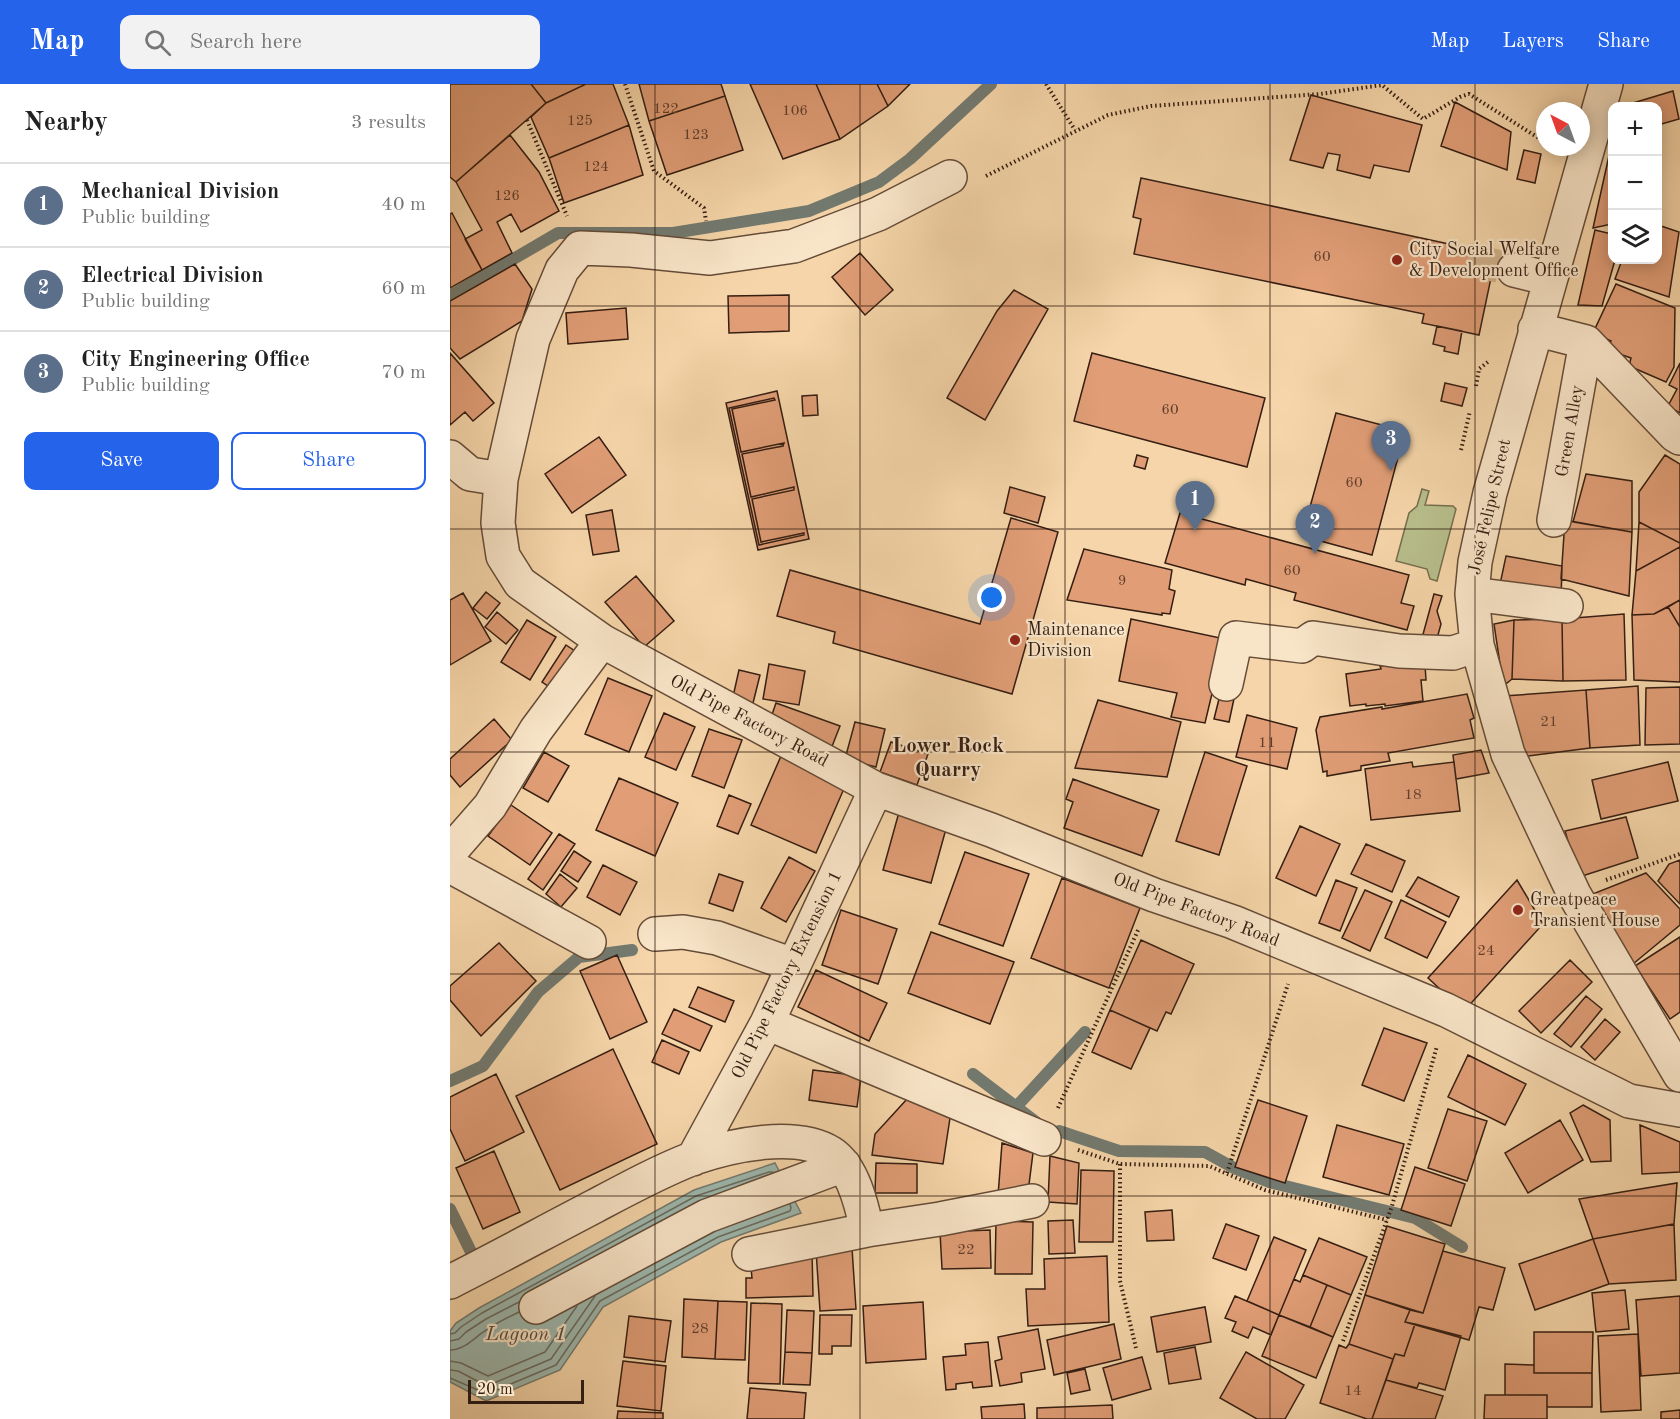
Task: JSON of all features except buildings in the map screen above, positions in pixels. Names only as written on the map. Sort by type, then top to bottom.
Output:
[{"type":"street","name":"José Felipe Street","points":[[1606,84],[1490,493],[1475,562],[1472,594],[1476,645],[1508,754],[1574,894],[1680,1075]]},
{"type":"street","name":"Old Pipe Factory Road","points":[[950,177],[878,214],[794,246],[710,258],[631,250],[580,248],[562,270],[533,339],[501,478],[498,523],[503,556],[520,583],[602,641],[876,789],[1154,895],[1233,922],[1446,1010],[1629,1101],[1680,1110]]},
{"type":"street","points":[[1514,270],[1550,279]]},
{"type":"street","points":[[1535,329],[1587,342],[1680,438]]},
{"type":"street","name":"Green Alley","points":[[1554,520],[1587,342]]},
{"type":"street","points":[[450,457],[470,474],[501,478]]},
{"type":"street","points":[[1472,594],[1566,606]]},
{"type":"street","points":[[1226,684],[1236,638],[1302,646],[1313,638],[1399,651],[1442,653],[1453,653],[1476,645]]},
{"type":"street","points":[[450,852],[490,806],[536,730],[602,641]]},
{"type":"street","name":"Old Pipe Factory Extension 1","points":[[693,1158],[766,1023],[876,789]]},
{"type":"street","points":[[450,866],[590,942]]},
{"type":"street","points":[[655,934],[683,932],[717,938],[794,965]]},
{"type":"street","points":[[766,1023],[1044,1139]]},
{"type":"street","points":[[456,1279],[693,1158],[731,1148],[764,1143],[810,1144],[832,1153],[844,1165],[861,1201],[867,1230]]},
{"type":"street","points":[[536,1306],[707,1216],[844,1165]]},
{"type":"street","points":[[749,1254],[867,1230],[940,1219],[1032,1201]]},
{"type":"path","points":[[625,84],[654,171],[704,208],[706,215]]},
{"type":"path","points":[[1046,84],[1075,129]]},
{"type":"path","points":[[984,177],[1075,129],[1108,115],[1151,106],[1320,94],[1382,85],[1423,119],[1469,94],[1536,136]]},
{"type":"path","points":[[527,120],[566,213]]},
{"type":"path","points":[[1476,386],[1479,369],[1491,358]]},
{"type":"path","points":[[1460,455],[1470,411]]},
{"type":"path","points":[[1600,882],[1680,854]]},
{"type":"path","points":[[1154,895],[1044,1139],[1120,1164],[1209,1166],[1228,1171],[1265,1190],[1388,1217]]},
{"type":"path","points":[[1228,1171],[1290,977]]},
{"type":"path","points":[[1343,1341],[1392,1206],[1437,1045]]},
{"type":"path","points":[[1120,1164],[1120,1281],[1136,1348]]},
{"type":"green space","points":[[1422,489],[1429,491],[1425,505],[1453,506],[1456,509],[1437,581],[1430,579],[1427,569],[1396,561],[1409,513],[1417,506]]},
{"type":"water","name":"Lagoon 1","points":[[775,1163],[801,1213],[721,1242],[603,1307],[560,1370],[486,1401],[450,1382],[450,1331],[456,1323],[479,1308],[694,1190]]},
{"type":"waterway","points":[[450,296],[558,233],[673,233],[809,211],[879,182],[910,159],[991,84]]},
{"type":"waterway","points":[[450,1081],[483,1066],[538,992],[579,957],[632,950]]},
{"type":"waterway","points":[[1016,1107],[1085,1032]]},
{"type":"waterway","points":[[973,1074],[1036,1122]]},
{"type":"waterway","points":[[1059,1131],[1119,1151],[1205,1152],[1234,1168],[1269,1182],[1415,1218],[1462,1247]]},
{"type":"waterway","points":[[450,1209],[473,1256]]},
{"type":"tunnel","points":[[1467,259],[1514,270]]},
{"type":"place","name":"City Social Welfare & Development Office","points":[[1397,260]]},
{"type":"place","name":"City Engineering Office","points":[[1391,471]]},
{"type":"place","name":"Mechanical Division","points":[[1195,531]]},
{"type":"place","name":"Electrical Division","points":[[1315,554]]},
{"type":"place","name":"Maintenance Division","points":[[1015,640]]},
{"type":"place","name":"Greatpeace Transient House","points":[[1518,910]]},
{"type":"district","name":"Lower Rock Quarry","points":[[948,758]]}]
